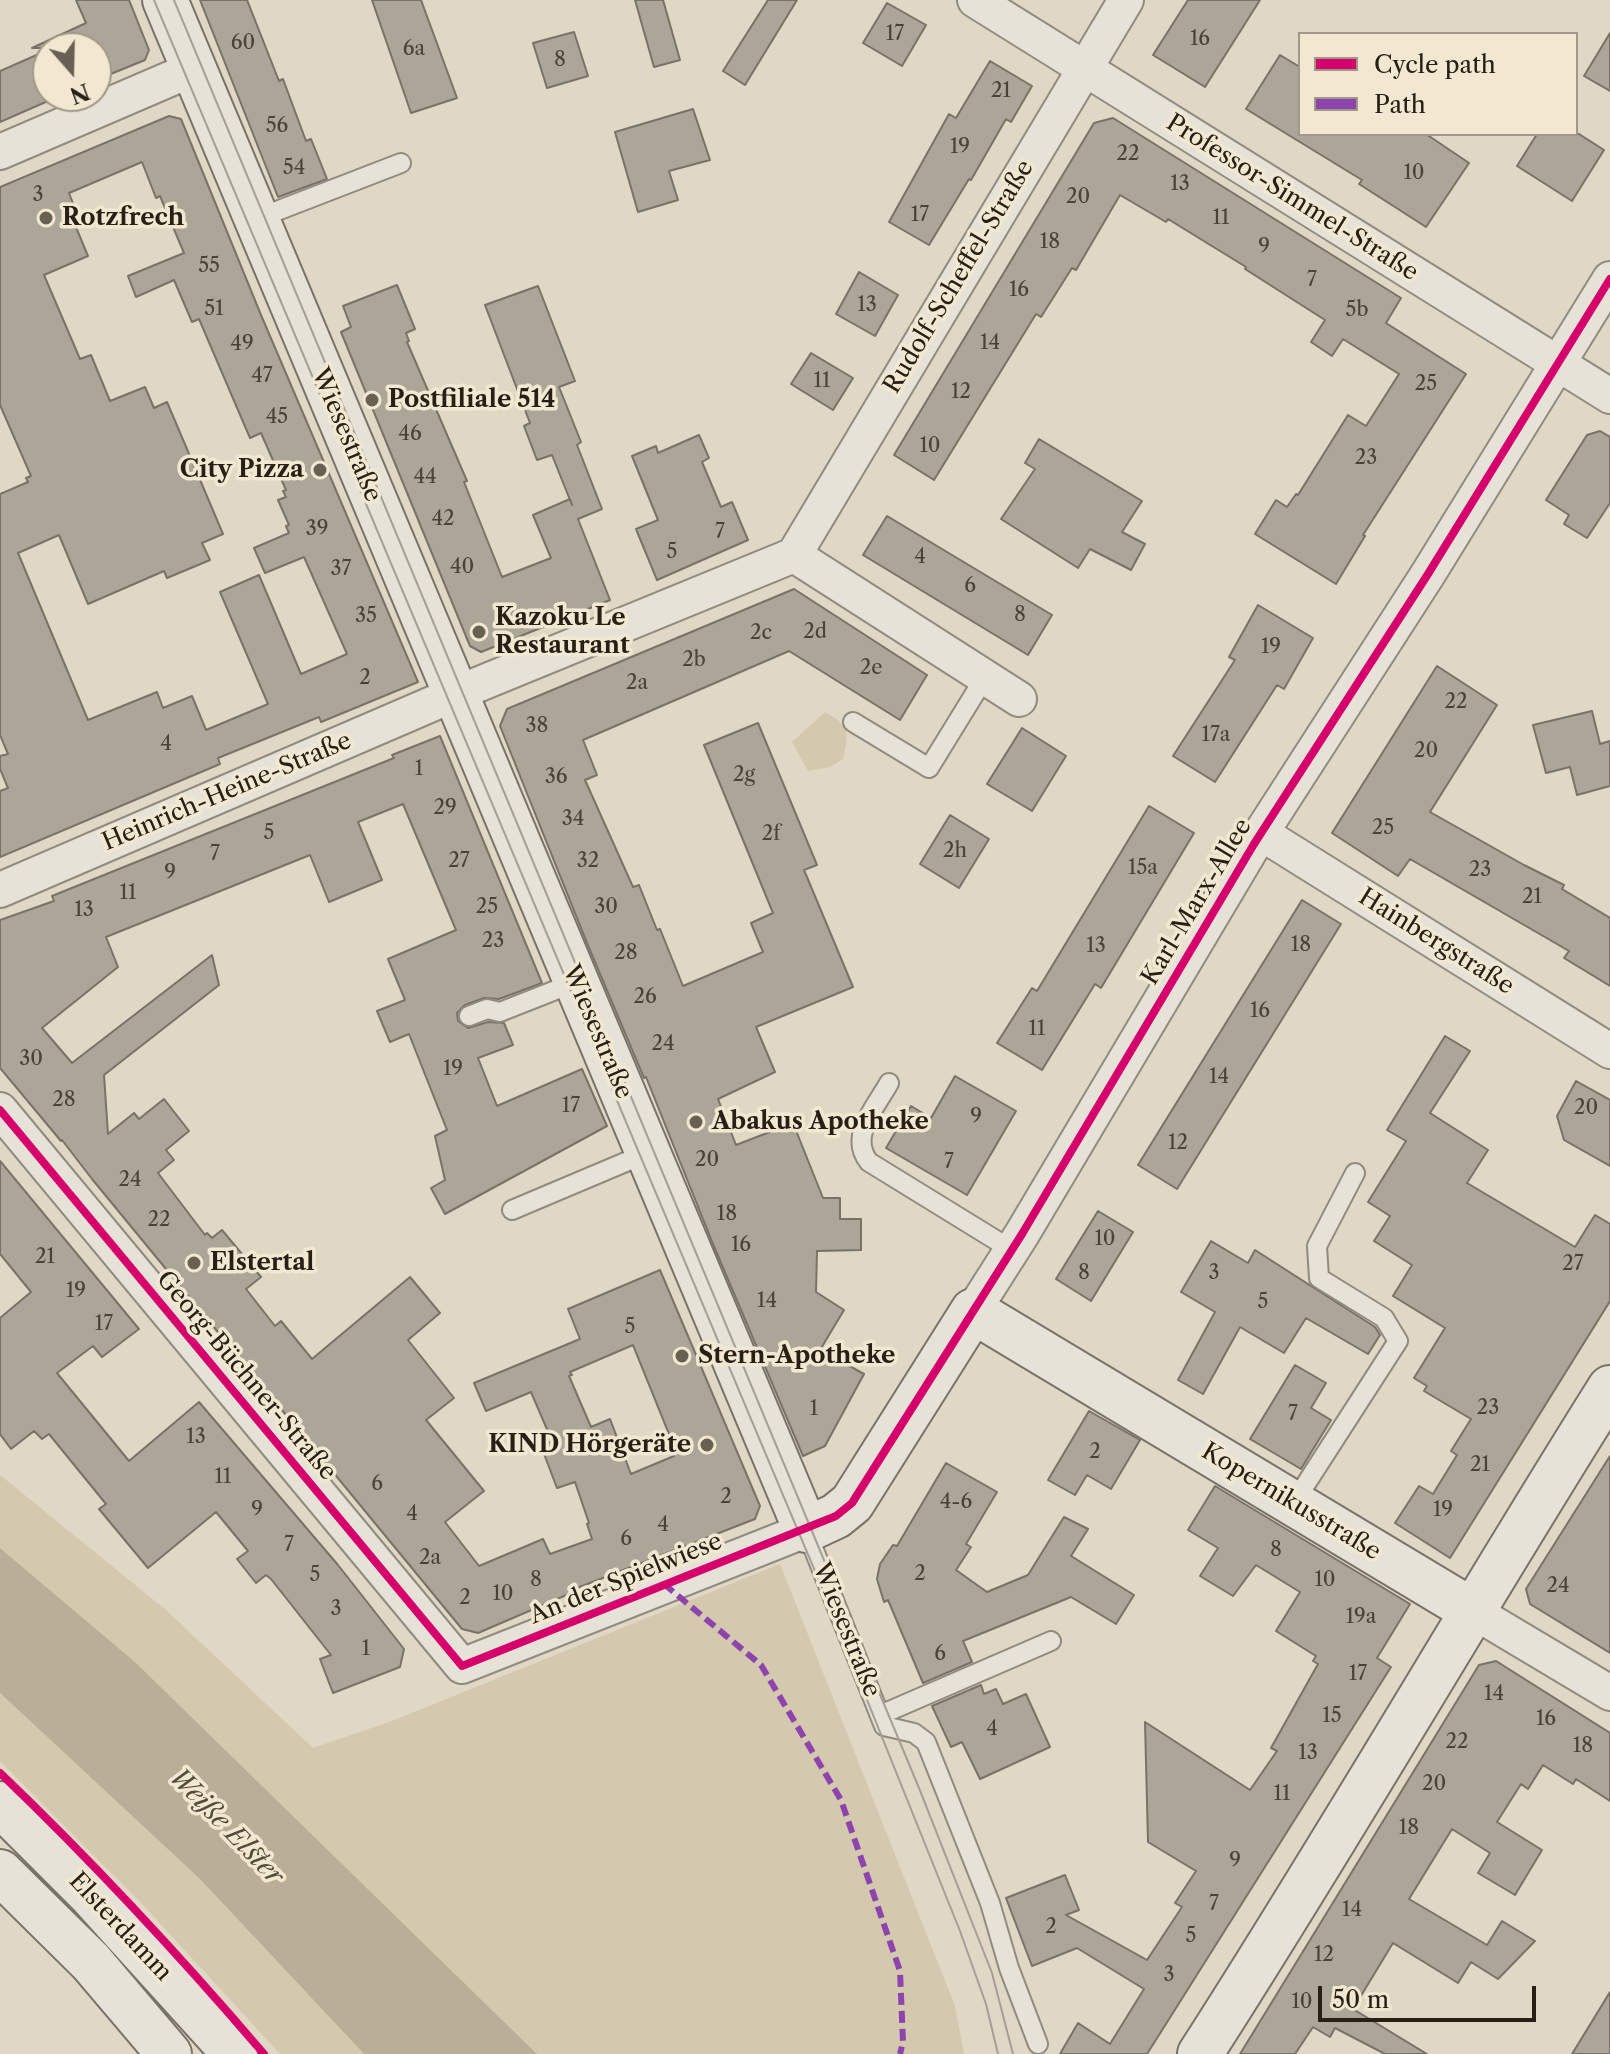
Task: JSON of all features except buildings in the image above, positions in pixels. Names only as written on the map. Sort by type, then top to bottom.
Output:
[{"type":"street","name":"Wiesestraße","points":[[165,0],[806,1530]]},
{"type":"street","name":"Professor-Simmel-Straße","points":[[975,0],[1610,396]]},
{"type":"street","name":"Rudolf-Scheffel-Straße","points":[[794,555],[1126,0]]},
{"type":"street","points":[[0,152],[193,69]]},
{"type":"street","name":"Karl-Marx-Allee","points":[[806,1530],[836,1516],[852,1503],[1012,1250],[1261,833],[1428,574],[1610,279]]},
{"type":"street","points":[[455,694],[794,555],[1019,699]]},
{"type":"street","name":"Heinrich-Heine-Straße","points":[[0,890],[455,694]]},
{"type":"street","name":"Hainbergstraße","points":[[1261,833],[1610,1051]]},
{"type":"street","name":"Georg-Büchner-Straße","points":[[0,1110],[462,1666]]},
{"type":"street","name":"Kopernikusstraße","points":[[973,1311],[1610,1693]]},
{"type":"street","points":[[1200,2054],[1610,1388]]},
{"type":"street","name":"An der Spielwiese","points":[[462,1666],[806,1530]]},
{"type":"street","name":"Elsterdamm","points":[[0,1804],[156,1965],[235,2054]]},
{"type":"street","points":[[0,1873],[35,1839]]},
{"type":"street","name":"Elsterdamm","points":[[0,1873],[91,1962],[169,2054]]},
{"type":"lane","points":[[256,219],[401,163]]},
{"type":"lane","points":[[853,722],[929,768],[985,677]]},
{"type":"lane","points":[[469,1016],[487,1009],[500,1012],[576,982]]},
{"type":"lane","points":[[889,1083],[860,1135],[863,1155],[869,1162],[1012,1250]]},
{"type":"lane","points":[[512,1210],[647,1153]]},
{"type":"lane","points":[[1293,1504],[1398,1341],[1384,1318],[1319,1278],[1317,1246],[1355,1173]]},
{"type":"lane","name":"Wiesestraße","points":[[806,1530],[884,1726],[914,1733],[926,1742],[990,1903],[1009,1968],[1038,2044]]},
{"type":"lane","points":[[880,1715],[1051,1641]]},
{"type":"shaded area","points":[[825,712],[839,721],[846,731],[843,759],[830,767],[808,771],[792,742]]},
{"type":"shaded area","points":[[0,1475],[166,1610],[313,1748],[392,1721],[780,1564],[955,2006],[964,2054],[537,2054],[135,1662],[0,1548]]},
{"type":"shaded area","points":[[0,1693],[200,1879],[364,2054],[280,2054],[145,1907],[0,1761]]},
{"type":"water","name":"Weiße Elster","points":[[0,1548],[135,1662],[537,2054],[364,2054],[200,1879],[0,1693]]},
{"type":"tram line","points":[[154,0],[820,1583],[960,1931],[986,2004],[998,2054]]},
{"type":"tram line","points":[[174,0],[919,1788],[992,1973],[1013,2054]]},
{"type":"marked path","points":[[664,1584],[761,1665],[841,1800],[900,1971],[903,2042],[900,2054]]},
{"type":"cycle path","points":[[0,1110],[462,1666],[836,1516],[852,1503],[1022,1234],[1254,844],[1428,574],[1610,279]]},
{"type":"cycle path","points":[[0,1773],[135,1910],[264,2054]]},
{"type":"place","name":"Rotzfrech","points":[[46,218]]},
{"type":"place","name":"Postfiliale 514","points":[[372,400]]},
{"type":"place","name":"City Pizza","points":[[320,470]]},
{"type":"place","name":"Kazoku Le Restaurant","points":[[479,632]]},
{"type":"place","name":"Abakus Apotheke","points":[[696,1122]]},
{"type":"place","name":"Elstertal","points":[[194,1263]]},
{"type":"place","name":"Stern-Apotheke","points":[[682,1356]]},
{"type":"place","name":"KIND Hörgeräte","points":[[707,1445]]}]
